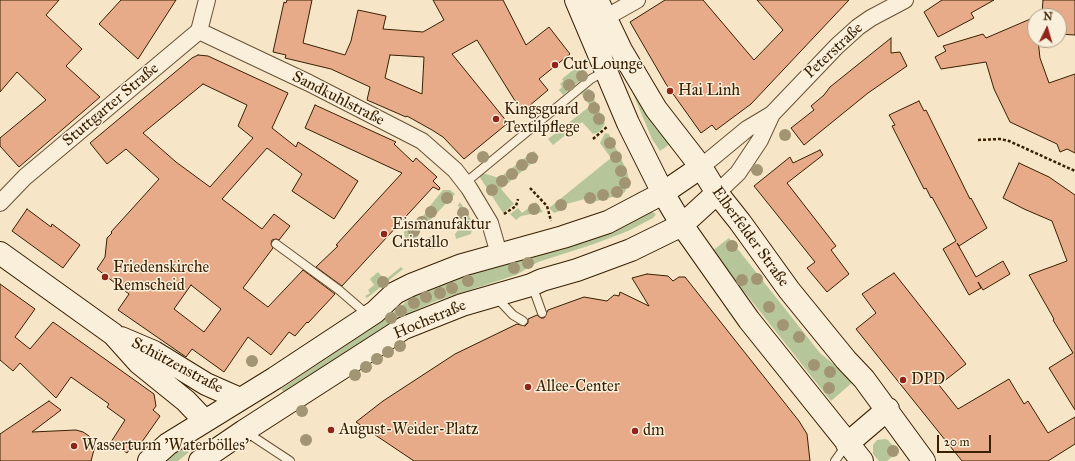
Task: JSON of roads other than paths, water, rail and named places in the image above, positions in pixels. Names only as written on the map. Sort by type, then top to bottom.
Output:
[{"type":"street","points":[[200,31],[207,0]]},
{"type":"street","points":[[576,0],[628,123],[663,193],[682,225],[841,452],[862,461]]},
{"type":"street","points":[[601,9],[637,0]]},
{"type":"street","name":"Peterstraße","points":[[701,167],[747,129],[772,114],[846,37],[871,18],[905,0]]},
{"type":"street","name":"Elberfelder Straße","points":[[601,9],[646,94],[701,167],[717,193],[789,290],[888,409],[924,461]]},
{"type":"street","name":"Sandkuhlstraße","points":[[200,31],[309,83],[422,142],[455,170],[465,183]]},
{"type":"street","name":"Stuttgarter Straße","points":[[0,203],[24,177],[200,31]]},
{"type":"street","name":"Peterstraße","points":[[682,225],[738,173],[760,140],[772,114]]},
{"type":"street","name":"Hochstraße","points":[[149,461],[168,444],[369,316],[395,293],[411,284],[462,265],[557,239],[608,222],[663,193],[701,167]]},
{"type":"street","points":[[465,183],[490,223],[499,254]]},
{"type":"street","name":"Hochstraße","points":[[200,461],[404,328],[494,295],[577,270],[631,250],[682,225]]},
{"type":"street","name":"Schützenstraße","points":[[0,253],[113,334],[154,352],[206,384],[240,399]]},
{"type":"street","name":"Schützenstraße","points":[[113,334],[139,363],[186,401],[204,420]]},
{"type":"street","points":[[204,420],[244,431],[240,399]]},
{"type":"street","points":[[841,452],[888,409]]},
{"type":"lane","points":[[465,183],[591,79],[606,71]]},
{"type":"lane","points":[[276,244],[339,290],[369,316]]},
{"type":"lane","points":[[531,285],[542,312]]},
{"type":"lane","points":[[494,295],[513,315],[523,321]]},
{"type":"lane","points":[[244,431],[290,461]]},
{"type":"place","name":"Cut Lounge","points":[[555,65]]},
{"type":"place","name":"Hai Linh","points":[[670,91]]},
{"type":"place","name":"Kingsguard Textilpflege","points":[[496,119]]},
{"type":"place","name":"Eismanufaktur Cristallo","points":[[384,234]]},
{"type":"place","name":"Friedenskirche Remscheid","points":[[105,277]]},
{"type":"place","name":"DPD","points":[[903,380]]},
{"type":"place","name":"Allee-Center","points":[[528,387]]},
{"type":"place","name":"August-Weider-Platz","points":[[331,430]]},
{"type":"place","name":"dm","points":[[635,431]]},
{"type":"place","name":"Wasserturm 'Waterbölles'","points":[[74,446]]}]
